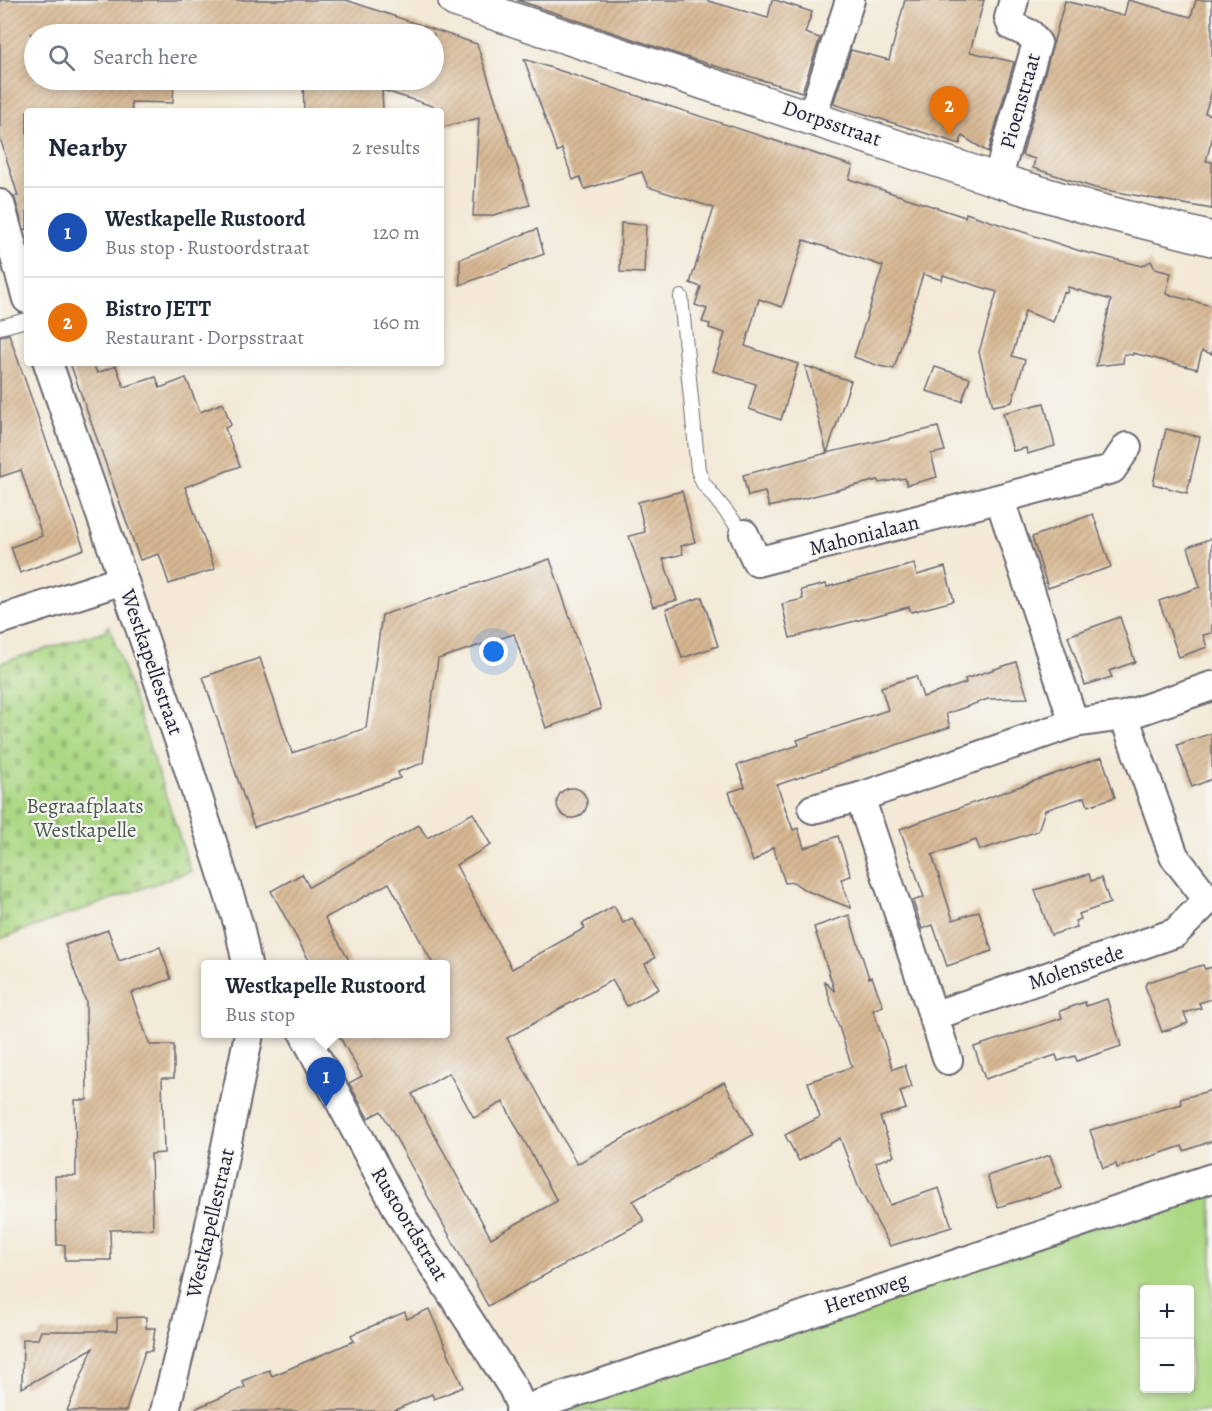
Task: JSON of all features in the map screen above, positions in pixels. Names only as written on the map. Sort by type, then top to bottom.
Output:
[{"type":"street","name":"Dorpsstraat","points":[[454,0],[812,116],[997,180],[1097,210],[1212,239]]},
{"type":"street","points":[[812,116],[850,0]]},
{"type":"street","name":"Pioenstraat","points":[[997,180],[1037,43],[1030,34],[1012,26],[1009,18],[1014,0]]},
{"type":"street","points":[[0,204],[24,288]]},
{"type":"street","name":"Westkapellestraat","points":[[49,366],[185,757],[239,926],[247,960]]},
{"type":"street","name":"Mahonialaan","points":[[744,534],[757,562],[1112,469],[1127,447]]},
{"type":"street","points":[[1000,500],[1074,723]]},
{"type":"street","points":[[0,620],[123,580]]},
{"type":"street","points":[[813,809],[860,797],[1074,723],[1124,716],[1212,686]]},
{"type":"street","name":"Molenstede","points":[[933,1016],[1175,933],[1210,900],[1174,856],[1124,716]]},
{"type":"street","points":[[860,797],[948,1060]]},
{"type":"street","name":"Westkapellestraat","points":[[165,1411],[207,1238],[248,1038]]},
{"type":"street","name":"Rustoordstraat","points":[[306,1038],[402,1217],[513,1388],[522,1411]]},
{"type":"street","name":"Herenweg","points":[[522,1411],[1212,1178]]},
{"type":"lane","points":[[681,297],[698,470],[703,483],[744,534]]},
{"type":"lane","points":[[0,327],[24,321]]},
{"type":"green space","name":"Begraafplaats Westkapelle","points":[[109,625],[191,871],[0,939],[0,663],[105,631]]},
{"type":"green space","points":[[1212,1187],[1212,1411],[550,1411]]},
{"type":"building","points":[[0,0],[346,0],[417,24],[24,24],[24,90],[174,90],[173,103],[131,102],[132,108],[24,108],[24,230],[14,196],[18,196],[0,138]]},
{"type":"building","points":[[517,0],[705,0],[768,18],[772,0],[775,0],[812,12],[805,33],[820,38],[802,92],[692,59]]},
{"type":"building","points":[[905,0],[984,0],[970,52],[1014,62],[988,152],[962,136],[960,144],[833,104],[851,50],[889,60]]},
{"type":"building","points":[[1128,0],[1191,17],[1196,0],[1212,0],[1212,91],[1205,113],[1212,115],[1212,139],[1206,161],[1212,162],[1212,209],[1095,188],[1033,168],[1035,159],[1022,155],[1065,1],[1124,16]]},
{"type":"building","points":[[444,33],[477,44],[530,205],[490,216],[473,216],[479,118],[444,127],[444,108],[382,90],[444,90]]},
{"type":"building","points":[[524,59],[853,166],[849,179],[965,217],[966,213],[1080,251],[1142,266],[1151,261],[1155,269],[1171,273],[1166,294],[1212,306],[1212,354],[1202,351],[1197,369],[1133,353],[1133,355],[1124,354],[1123,363],[1096,366],[1111,300],[1068,287],[1067,293],[1063,292],[1053,322],[1025,311],[1012,356],[1025,360],[1012,402],[993,406],[979,352],[997,292],[943,275],[942,280],[923,274],[894,369],[879,366],[854,357],[883,266],[804,240],[782,307],[759,299],[745,346],[798,364],[781,420],[749,409],[756,384],[713,371],[725,333],[709,328],[710,324],[702,322],[707,309],[695,305],[701,287],[690,283],[714,208],[648,187],[642,172],[585,189],[580,177],[573,180],[562,149],[557,152]]},
{"type":"building","points":[[303,90],[382,90],[383,108],[304,108]]},
{"type":"building","points":[[621,223],[646,225],[644,273],[620,272]]},
{"type":"building","points":[[537,229],[544,254],[460,285],[460,259]]},
{"type":"building","points":[[9,334],[84,549],[20,573],[11,547],[42,536],[21,470],[0,477],[0,336]]},
{"type":"building","points":[[71,366],[94,366],[97,373],[116,366],[124,387],[156,377],[160,388],[186,378],[200,412],[223,403],[231,425],[225,428],[240,466],[185,487],[215,569],[169,584],[159,554],[140,560]]},
{"type":"building","points":[[805,366],[851,381],[827,453]]},
{"type":"building","points":[[935,367],[970,378],[962,401],[926,391]]},
{"type":"building","points":[[1044,403],[1055,446],[1027,454],[1026,448],[1013,451],[1003,413]]},
{"type":"building","points":[[938,427],[945,451],[931,454],[937,477],[907,485],[905,478],[879,483],[878,480],[769,507],[765,492],[748,496],[743,475]]},
{"type":"building","points":[[1166,429],[1200,437],[1187,493],[1153,484]]},
{"type":"building","points":[[682,491],[695,542],[681,546],[683,554],[663,559],[677,600],[653,607],[629,536],[645,532],[638,502]]},
{"type":"building","points":[[1093,514],[1111,567],[1048,588],[1032,537]]},
{"type":"building","points":[[1212,538],[1212,633],[1203,635],[1207,647],[1179,657],[1159,601],[1200,587],[1188,547]]},
{"type":"building","points":[[550,559],[601,709],[546,728],[514,634],[438,659],[423,763],[398,772],[400,778],[254,827],[203,677],[260,658],[292,753],[366,728],[382,615]]},
{"type":"building","points":[[914,564],[917,575],[945,567],[954,601],[911,612],[909,607],[790,638],[782,604],[803,599],[801,590],[826,584],[827,587]]},
{"type":"building","points":[[702,597],[718,646],[682,658],[666,609]]},
{"type":"building","points":[[1120,617],[1135,662],[1109,671],[1112,677],[1085,685],[1068,636]]},
{"type":"building","points":[[1016,662],[1028,698],[988,699],[946,714],[950,727],[777,785],[793,830],[798,828],[804,848],[838,836],[851,876],[841,879],[851,908],[805,890],[793,882],[785,883],[773,847],[753,862],[729,792],[745,787],[737,765],[799,745],[797,740],[888,710],[881,687],[916,676],[923,697],[966,683],[965,679]]},
{"type":"building","points":[[1212,733],[1212,779],[1192,787],[1177,745]]},
{"type":"building","points":[[1102,757],[1115,797],[1088,806],[1085,797],[1045,810],[1038,831],[980,850],[976,840],[932,855],[953,920],[979,911],[992,951],[947,966],[933,925],[922,929],[913,901],[924,897],[900,829]]},
{"type":"building","points":[[572,788],[582,793],[587,803],[582,813],[572,818],[562,813],[557,803],[562,793]]},
{"type":"building","points":[[473,813],[491,845],[456,865],[512,969],[585,928],[582,924],[614,906],[623,923],[632,918],[655,958],[645,964],[659,989],[627,1006],[612,980],[507,1038],[577,1164],[724,1082],[753,1135],[633,1201],[644,1221],[488,1306],[381,1111],[368,1118],[349,1083],[362,1076],[340,1038],[450,1038],[450,960],[431,960],[389,883],[325,918],[349,960],[309,960],[271,891],[302,874],[309,887],[419,825],[427,838]],"holes":[[[449,1073],[474,1118],[503,1102],[557,1201],[491,1238],[412,1094]]]},
{"type":"building","points":[[1089,874],[1091,881],[1101,878],[1110,903],[1079,914],[1081,919],[1075,921],[1077,927],[1051,935],[1035,890]]},
{"type":"building","points":[[849,915],[869,978],[872,977],[883,1006],[873,1010],[893,1069],[905,1065],[912,1087],[900,1091],[906,1109],[880,1117],[894,1156],[876,1162],[890,1205],[939,1188],[952,1227],[890,1246],[858,1186],[840,1138],[799,1161],[785,1135],[820,1117],[808,1082],[852,1067],[824,981],[835,992],[814,927]]},
{"type":"building","points":[[108,930],[119,961],[160,947],[171,979],[131,993],[150,1045],[174,1045],[174,1078],[162,1078],[164,1153],[151,1154],[153,1229],[110,1230],[111,1260],[65,1260],[65,1245],[57,1245],[55,1176],[76,1176],[75,1100],[87,1100],[86,1002],[65,945]]},
{"type":"building","points":[[1203,965],[1205,969],[1212,967],[1212,999],[1199,1003],[1201,1008],[1184,1013],[1188,1023],[1162,1032],[1145,986],[1147,982]]},
{"type":"building","points":[[1107,999],[1121,1046],[1077,1061],[1075,1056],[1058,1061],[1056,1055],[985,1079],[974,1047],[1062,1018],[1060,1011],[1085,1002],[1086,1006]]},
{"type":"building","points":[[1212,1090],[1212,1141],[1184,1151],[1182,1146],[1117,1168],[1116,1164],[1103,1168],[1090,1130],[1182,1104],[1180,1099]]},
{"type":"building","points":[[1050,1155],[1062,1188],[998,1207],[987,1176]]},
{"type":"building","points":[[429,1309],[463,1387],[434,1399],[432,1394],[393,1411],[190,1411],[245,1387],[242,1381],[269,1370],[272,1376],[354,1341],[351,1335],[405,1312],[407,1319]]},
{"type":"building","points":[[146,1317],[146,1328],[155,1328],[152,1351],[145,1351],[126,1411],[67,1411],[93,1348],[22,1388],[23,1339],[38,1339],[41,1331],[117,1331],[117,1318]]},
{"type":"place","name":"Bistro JETT","points":[[949,136]]},
{"type":"place","name":"Westkapelle Rustoord","points":[[326,1107]]}]
